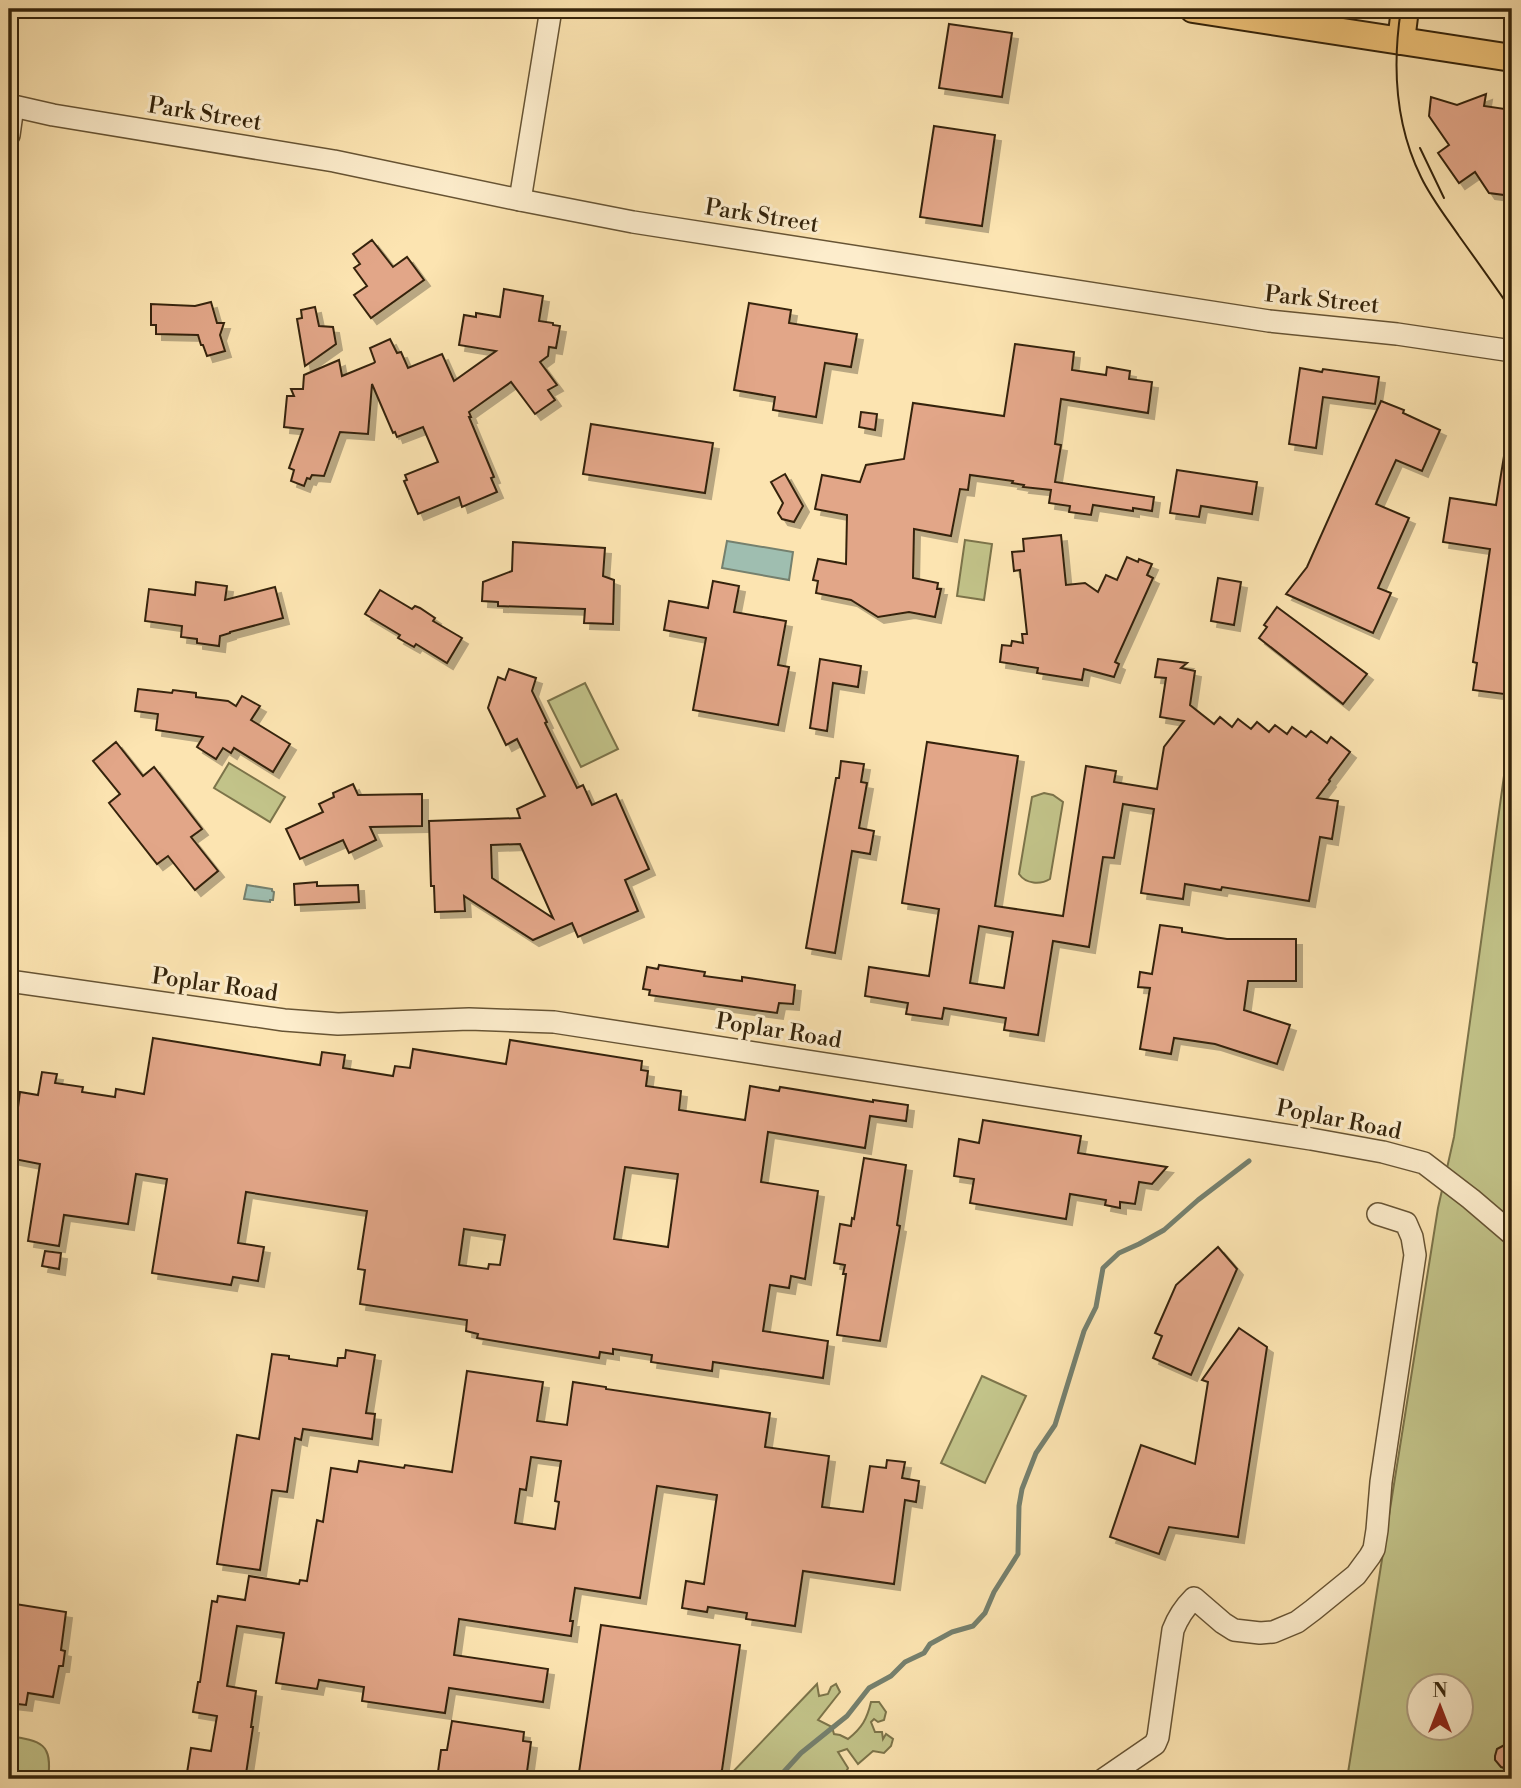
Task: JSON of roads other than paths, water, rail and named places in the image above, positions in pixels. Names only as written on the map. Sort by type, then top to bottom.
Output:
[{"type":"main road","points":[[1193,9],[1512,58]]},
{"type":"main road","points":[[1401,41],[1405,9]]},
{"type":"street","points":[[520,201],[551,9]]},
{"type":"street","points":[[9,135],[11,106]]},
{"type":"street","name":"Park Street","points":[[11,106],[334,161],[633,222],[1269,321],[1396,334],[1512,351]]},
{"type":"street","name":"Poplar Road","points":[[9,981],[284,1020],[338,1024],[470,1019],[554,1022],[1323,1141],[1424,1163],[1512,1234]]},
{"type":"street","points":[[1104,1779],[1155,1744],[1173,1630],[1177,1619],[1194,1598],[1234,1630],[1273,1632],[1297,1622],[1324,1602],[1356,1575],[1374,1549],[1381,1482],[1415,1255],[1406,1223],[1378,1214]]},
{"type":"waterway","points":[[773,1779],[780,1776],[801,1753],[847,1716],[869,1688],[891,1676],[905,1662],[924,1653],[930,1644],[952,1632],[973,1626],[985,1613],[994,1592],[1018,1554],[1022,1489],[1036,1453],[1055,1425],[1084,1331],[1096,1307],[1103,1268],[1119,1253],[1164,1230],[1249,1161]]},
{"type":"tram line","points":[[1401,9],[1397,52],[1398,95],[1412,157],[1434,200],[1512,311]]},
{"type":"tram line","points":[[1420,148],[1444,198]]}]
